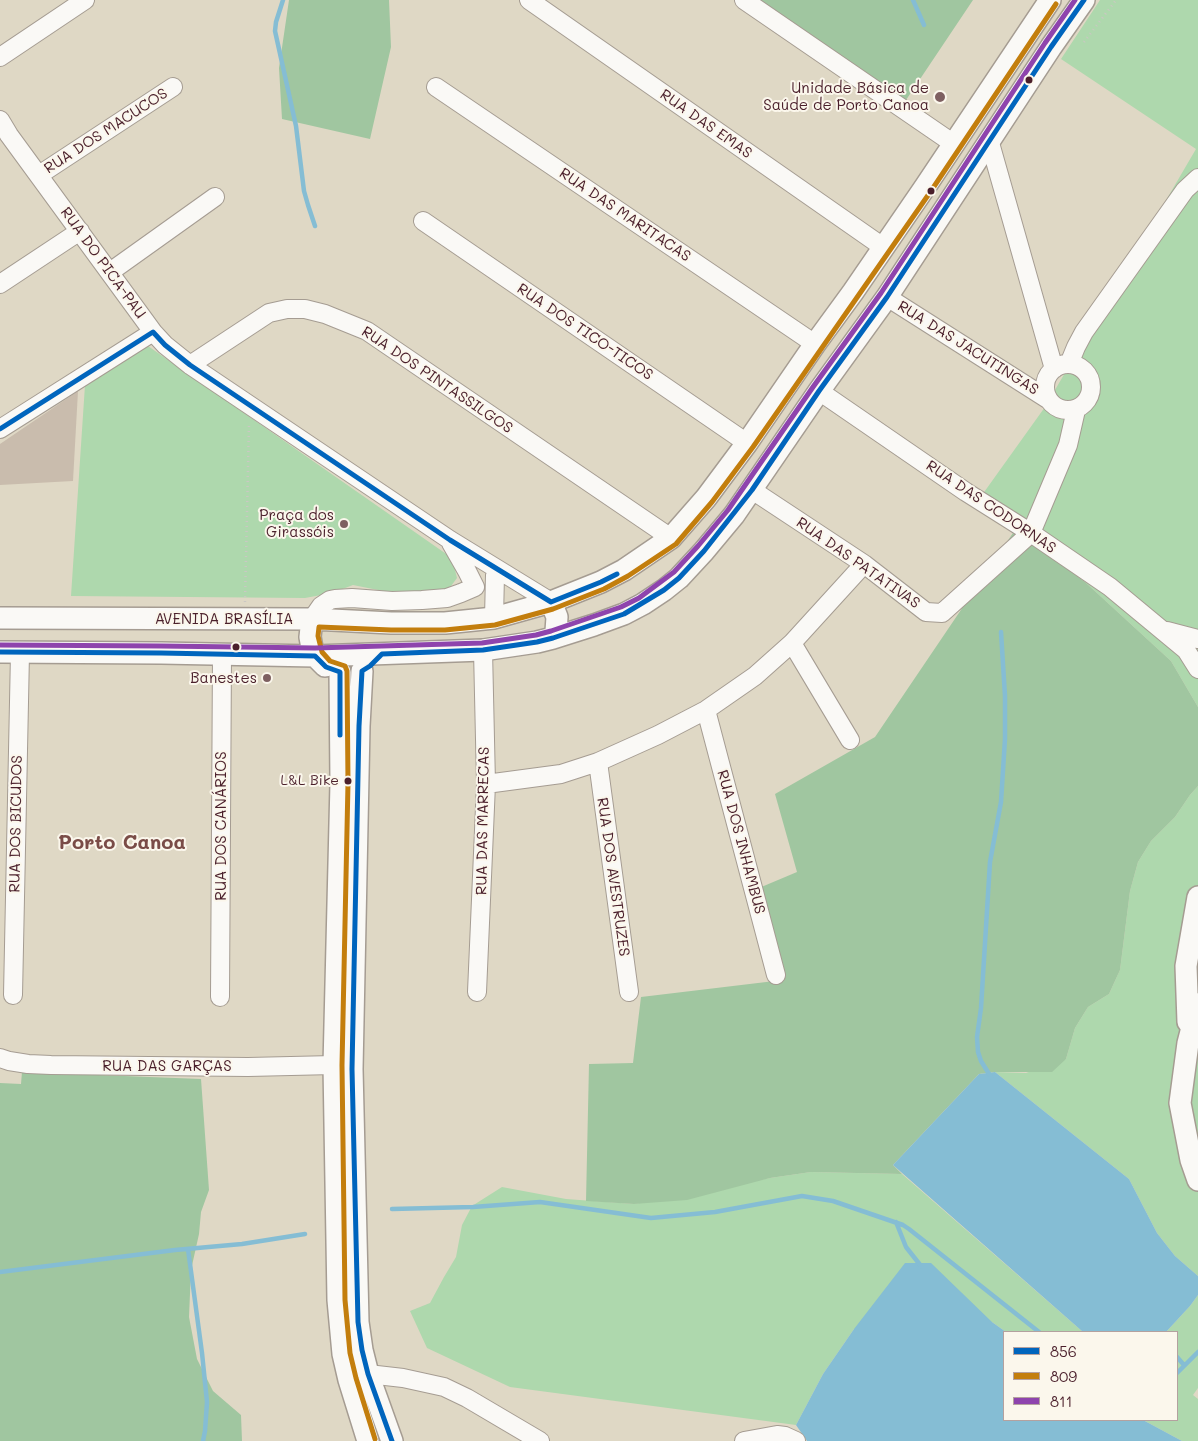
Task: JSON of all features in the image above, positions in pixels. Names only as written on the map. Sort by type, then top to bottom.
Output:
[{"type":"street","points":[[0,56],[85,0]]},
{"type":"street","name":"RUA DAS EMAS","points":[[529,0],[884,247]]},
{"type":"street","points":[[744,0],[954,144]]},
{"type":"street","name":"AVENIDA BRASÍLIA","points":[[0,618],[312,619],[391,623],[445,623],[494,618],[551,602],[601,582],[624,570],[671,538],[706,498],[853,292],[1050,0]]},
{"type":"street","points":[[10,652],[315,656],[483,650],[537,642],[594,626],[624,614],[664,590],[679,578],[704,551],[752,490],[819,391],[887,296],[1084,0]]},
{"type":"street","name":"RUA DOS MACUCOS","points":[[38,175],[172,87]]},
{"type":"street","name":"RUA DAS MARITACAS","points":[[436,87],[815,344]]},
{"type":"street","name":"RUA DO PICA-PAU","points":[[0,120],[5,138],[38,175],[153,332],[165,345],[190,365],[498,573],[551,602]]},
{"type":"street","points":[[990,142],[1061,367]]},
{"type":"street","points":[[1061,367],[1077,366],[1089,376],[1091,392],[1084,405],[1076,410],[1068,411],[1061,409],[1054,406],[1049,400],[1046,392],[1048,375],[1061,367],[1185,190],[1198,178]]},
{"type":"street","points":[[110,272],[215,197]]},
{"type":"street","name":"RUA DOS TICO-TICOS","points":[[423,221],[747,443]]},
{"type":"street","points":[[0,284],[80,231]]},
{"type":"street","points":[[853,292],[851,317],[854,326],[860,334]]},
{"type":"street","name":"RUA DAS JACUTINGAS","points":[[887,296],[1049,400]]},
{"type":"street","name":"RUA DOS PINTASSILGOS","points":[[190,365],[269,313],[287,309],[305,309],[325,314],[367,331],[671,538]]},
{"type":"street","points":[[0,429],[153,332]]},
{"type":"street","points":[[793,378],[800,379],[819,391]]},
{"type":"street","name":"RUA DAS CODORNAS","points":[[819,391],[966,492],[1031,533],[1110,587],[1186,650],[1198,669]]},
{"type":"street","points":[[1031,533],[1068,445],[1076,410]]},
{"type":"street","name":"RUA DAS PATATIVAS","points":[[752,490],[864,564],[926,612],[942,613],[1031,533]]},
{"type":"street","points":[[450,540],[474,587]]},
{"type":"street","points":[[486,784],[561,774],[598,762],[658,735],[706,710],[755,676],[792,643],[864,564]]},
{"type":"street","points":[[382,654],[362,671],[347,674],[326,667],[315,656],[312,648],[310,637],[312,619],[321,606],[330,600],[352,598],[392,601],[447,598],[474,587],[498,573]]},
{"type":"street","points":[[494,618],[498,573]]},
{"type":"street","points":[[551,602],[557,617],[556,631],[553,638]]},
{"type":"street","name":"RUA DAS CODORNAS","points":[[1160,629],[1198,639]]},
{"type":"street","points":[[792,643],[850,740]]},
{"type":"street","name":"RUA DAS MARRECAS","points":[[477,992],[486,784],[483,650]]},
{"type":"street","name":"RUA DOS BICUDOS","points":[[10,652],[13,995]]},
{"type":"street","name":"RUA DOS CANÁRIOS","points":[[220,997],[222,654]]},
{"type":"street","points":[[362,671],[359,726],[352,1069],[358,1322],[368,1374],[392,1441]]},
{"type":"street","points":[[340,672],[341,783],[334,1065],[338,1300],[343,1354],[368,1441]]},
{"type":"street","name":"RUA DOS INHAMBUS","points":[[706,710],[776,975]]},
{"type":"street","name":"RUA DOS AVESTRUZES","points":[[598,762],[629,992]]},
{"type":"street","points":[[1188,1043],[1186,966],[1198,897]]},
{"type":"street","points":[[1198,1004],[1188,1043],[1180,1104],[1191,1160],[1198,1180]]},
{"type":"street","name":"RUA DAS GARÇAS","points":[[0,1058],[28,1064],[51,1065],[248,1067],[334,1065]]},
{"type":"street","points":[[368,1374],[403,1378],[444,1387],[467,1398],[540,1441]]},
{"type":"street","points":[[744,1441],[777,1435],[796,1441]]},
{"type":"path","points":[[1084,42],[1116,0]]},
{"type":"path","points":[[245,619],[249,405]]},
{"type":"green space","points":[[289,0],[389,0],[391,47],[370,139],[282,119],[279,68]]},
{"type":"green space","points":[[759,0],[973,0],[904,103]]},
{"type":"green space","points":[[1100,0],[1198,0],[1198,707],[1171,661],[1085,582],[977,502],[1045,407],[1196,149],[1061,59]]},
{"type":"green space","points":[[148,346],[452,558],[457,578],[451,586],[439,593],[398,594],[353,585],[332,593],[305,598],[71,596],[85,385]]},
{"type":"green space","points":[[1015,530],[1085,582],[1171,661],[1198,707],[1198,786],[1175,817],[1151,841],[1138,862],[1130,891],[1120,970],[1109,994],[1088,1007],[1075,1028],[1066,1059],[1052,1072],[995,1072],[979,1074],[893,1165],[902,1174],[811,1172],[770,1178],[687,1200],[634,1204],[586,1201],[589,1064],[633,1063],[641,997],[783,980],[759,888],[797,872],[775,794],[875,737]]},
{"type":"green space","points":[[1198,786],[1198,1276],[1175,1256],[1157,1233],[1129,1179],[995,1072],[1026,1073],[1066,1059],[1075,1028],[1088,1007],[1109,994],[1120,970],[1130,891],[1138,862],[1151,841],[1175,817]]},
{"type":"green space","points":[[22,1072],[201,1079],[209,1190],[201,1212],[199,1234],[191,1270],[189,1317],[197,1359],[213,1391],[241,1415],[242,1441],[0,1441],[0,1083],[21,1084]]},
{"type":"green space","points":[[811,1172],[902,1174],[1082,1331],[1005,1331],[992,1322],[854,1329],[823,1374],[796,1425],[510,1387],[427,1348],[410,1311],[430,1303],[456,1257],[462,1225],[472,1206],[502,1187],[566,1199],[634,1204]]},
{"type":"green space","points":[[1198,1295],[1198,1388],[1193,1395],[1198,1399],[1198,1441],[1182,1441],[1145,1421],[1178,1421],[1178,1331],[1167,1331]]},
{"type":"water","points":[[995,1072],[1129,1179],[1157,1233],[1175,1256],[1198,1276],[1198,1295],[1167,1331],[1082,1331],[893,1165],[979,1074]]},
{"type":"water","points":[[905,1263],[931,1263],[992,1322],[1005,1331],[1003,1331],[1003,1421],[1145,1421],[1182,1441],[807,1441],[796,1425],[823,1374],[854,1329]]},
{"type":"building","points":[[78,391],[73,481],[0,485],[0,444]]},
{"type":"waterway","points":[[283,0],[275,31],[296,126],[304,191],[315,226]]},
{"type":"waterway","points":[[913,0],[924,25]]},
{"type":"waterway","points":[[991,1077],[981,1061],[977,1037],[981,1008],[990,862],[1001,802],[1005,739],[1005,696],[1001,632]]},
{"type":"waterway","points":[[392,1209],[473,1207],[540,1202],[651,1218],[715,1212],[802,1196],[833,1201],[903,1225],[1038,1331]]},
{"type":"waterway","points":[[896,1222],[906,1247],[921,1266]]},
{"type":"waterway","points":[[0,1272],[175,1250],[242,1244],[305,1234]]},
{"type":"waterway","points":[[188,1249],[207,1402],[203,1441]]},
{"type":"waterway","points":[[1178,1372],[1198,1352]]},
{"type":"waterway","points":[[1178,1358],[1184,1365]]},
{"type":"transit line","name":"811","points":[[0,645],[315,648],[482,643],[551,631],[621,607],[639,598],[674,572],[728,510],[881,293],[1075,0]]},
{"type":"transit line","name":"856","points":[[392,1441],[368,1374],[358,1322],[352,1069],[359,726],[362,671],[382,654],[483,650],[553,638],[624,614],[664,590],[679,578],[704,551],[752,490],[819,391],[887,297],[1051,47],[1084,0]]},
{"type":"transit line","name":"809","points":[[375,1439],[350,1353],[345,1300],[342,1065],[348,783],[347,671],[345,666],[330,661],[322,652],[318,636],[319,627],[445,630],[495,625],[553,609],[604,589],[628,576],[676,544],[712,502],[753,447],[931,191],[1056,4]]},
{"type":"transit line","name":"856","points":[[0,429],[153,332],[165,345],[190,365],[450,540],[551,602],[617,574]]},
{"type":"transit line","name":"856","points":[[0,652],[315,656],[326,667],[340,672],[340,735]]},
{"type":"place","name":"Unidade Básica de Saúde de Porto Canoa","points":[[940,97]]},
{"type":"place","name":"Praça dos Girassóis","points":[[344,524]]},
{"type":"place","name":"Banestes","points":[[267,678]]},
{"type":"place","name":"L&L Bike","points":[[348,781]]},
{"type":"district","name":"Porto Canoa","points":[[122,843]]}]
